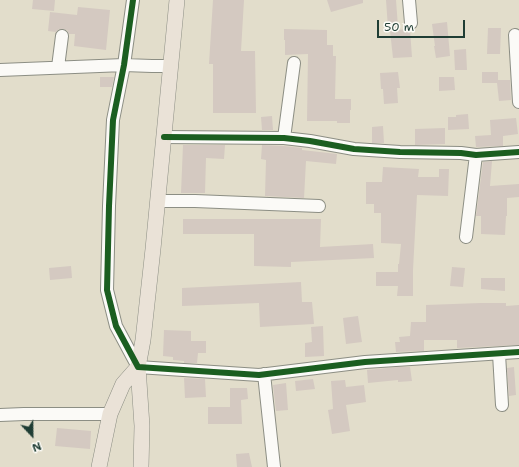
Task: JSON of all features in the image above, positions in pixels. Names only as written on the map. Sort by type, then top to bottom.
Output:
[{"type":"main road","points":[[141,467],[142,426],[138,367],[143,340],[149,287],[177,0]]},
{"type":"main road","points":[[99,467],[110,414],[123,384],[138,367]]},
{"type":"street","points":[[133,0],[124,65],[114,120],[109,206],[107,290],[116,326],[138,367],[259,375],[365,362],[519,352]]},
{"type":"street","points":[[409,0],[411,23]]},
{"type":"street","points":[[515,35],[519,102]]},
{"type":"street","points":[[58,67],[62,36]]},
{"type":"street","points":[[284,138],[294,63]]},
{"type":"street","points":[[0,70],[124,65],[171,66]]},
{"type":"street","points":[[164,137],[284,138],[354,149],[400,152],[461,153],[476,155],[519,152]]},
{"type":"street","points":[[466,237],[476,155]]},
{"type":"street","points":[[157,201],[319,206]]},
{"type":"street","points":[[499,354],[502,405]]},
{"type":"street","points":[[264,374],[274,467]]},
{"type":"street","points":[[0,415],[110,414]]},
{"type":"building","points":[[33,0],[55,0],[54,11],[32,9]]},
{"type":"building","points":[[213,0],[244,0],[241,51],[255,51],[256,113],[213,113],[213,64],[209,64]]},
{"type":"building","points":[[327,0],[363,0],[363,3],[331,12]]},
{"type":"building","points":[[386,0],[396,0],[398,27],[388,28]]},
{"type":"building","points":[[78,7],[110,10],[106,50],[74,46],[75,34],[69,34],[67,30],[59,29],[56,32],[48,31],[50,12],[77,15]]},
{"type":"building","points":[[447,22],[450,56],[436,58],[432,24]]},
{"type":"building","points":[[488,28],[501,28],[500,54],[487,54]]},
{"type":"building","points":[[284,29],[327,30],[327,45],[333,45],[333,56],[336,56],[335,99],[351,99],[350,123],[337,123],[337,121],[307,121],[308,54],[285,55]]},
{"type":"building","points":[[410,30],[412,57],[393,58],[390,31]]},
{"type":"building","points":[[466,49],[467,70],[455,70],[454,50]]},
{"type":"building","points":[[398,72],[400,88],[397,88],[398,103],[384,104],[380,73]]},
{"type":"building","points":[[482,72],[498,72],[498,80],[510,80],[511,100],[499,101],[497,83],[482,83]]},
{"type":"building","points":[[100,77],[114,77],[112,87],[100,87]]},
{"type":"building","points":[[439,77],[454,77],[455,90],[439,91]]},
{"type":"building","points":[[468,114],[469,129],[448,130],[448,117]]},
{"type":"building","points":[[272,116],[273,130],[262,130],[261,117]]},
{"type":"building","points":[[516,118],[518,134],[503,136],[503,146],[476,147],[475,136],[491,135],[490,120]]},
{"type":"building","points":[[383,126],[384,143],[372,143],[372,127]]},
{"type":"building","points":[[445,128],[445,144],[415,145],[415,129]]},
{"type":"building","points":[[183,145],[225,145],[224,159],[206,158],[205,193],[181,193]]},
{"type":"building","points":[[262,145],[302,148],[302,150],[337,154],[336,164],[306,161],[304,198],[265,196],[266,160],[261,159]]},
{"type":"building","points":[[492,161],[490,186],[519,184],[519,197],[507,198],[505,235],[481,234],[481,216],[476,216],[483,162]]},
{"type":"building","points":[[383,167],[419,169],[418,177],[439,177],[439,169],[449,169],[448,196],[417,195],[413,296],[397,296],[398,286],[376,286],[376,272],[398,272],[401,244],[381,243],[381,213],[374,213],[374,204],[366,204],[366,182],[382,182]]},
{"type":"building","points":[[183,219],[321,219],[320,247],[373,244],[374,258],[291,262],[291,267],[254,266],[254,234],[183,234]]},
{"type":"building","points":[[71,266],[72,278],[50,280],[49,268]]},
{"type":"building","points":[[452,267],[465,268],[463,287],[450,286]]},
{"type":"building","points":[[481,278],[505,278],[505,291],[481,289]]},
{"type":"building","points":[[301,282],[302,302],[312,302],[314,324],[260,327],[259,303],[182,306],[182,288]]},
{"type":"building","points":[[506,303],[506,306],[519,305],[519,345],[457,348],[457,340],[424,340],[424,351],[396,352],[395,342],[400,342],[399,337],[410,336],[411,322],[426,322],[426,305]]},
{"type":"building","points":[[358,316],[362,342],[346,344],[343,318]]},
{"type":"building","points":[[323,326],[324,356],[305,357],[305,343],[312,342],[311,327]]},
{"type":"building","points":[[164,330],[191,331],[191,341],[206,341],[206,353],[198,353],[197,363],[184,363],[184,361],[173,360],[173,357],[163,356]]},
{"type":"building","points":[[410,367],[412,381],[398,382],[398,380],[368,383],[367,370]]},
{"type":"building","points":[[514,367],[516,395],[509,396],[507,368]]},
{"type":"building","points":[[184,378],[205,379],[206,397],[185,398]]},
{"type":"building","points":[[313,379],[315,389],[296,391],[295,381]]},
{"type":"building","points":[[345,380],[346,387],[364,385],[366,402],[346,405],[350,431],[332,434],[328,410],[333,409],[331,381]]},
{"type":"building","points":[[286,383],[288,410],[276,411],[273,385]]},
{"type":"building","points":[[230,388],[247,388],[248,399],[241,400],[242,424],[208,424],[208,407],[230,407]]},
{"type":"building","points":[[57,428],[91,431],[90,449],[55,446]]},
{"type":"building","points":[[249,453],[252,467],[237,467],[236,454]]},
{"type":"cycle path","points":[[133,0],[124,65],[113,120],[107,290],[116,326],[138,367],[259,375],[365,362],[519,352]]},
{"type":"cycle path","points":[[164,137],[284,138],[354,149],[400,152],[461,153],[476,155],[519,152]]}]
